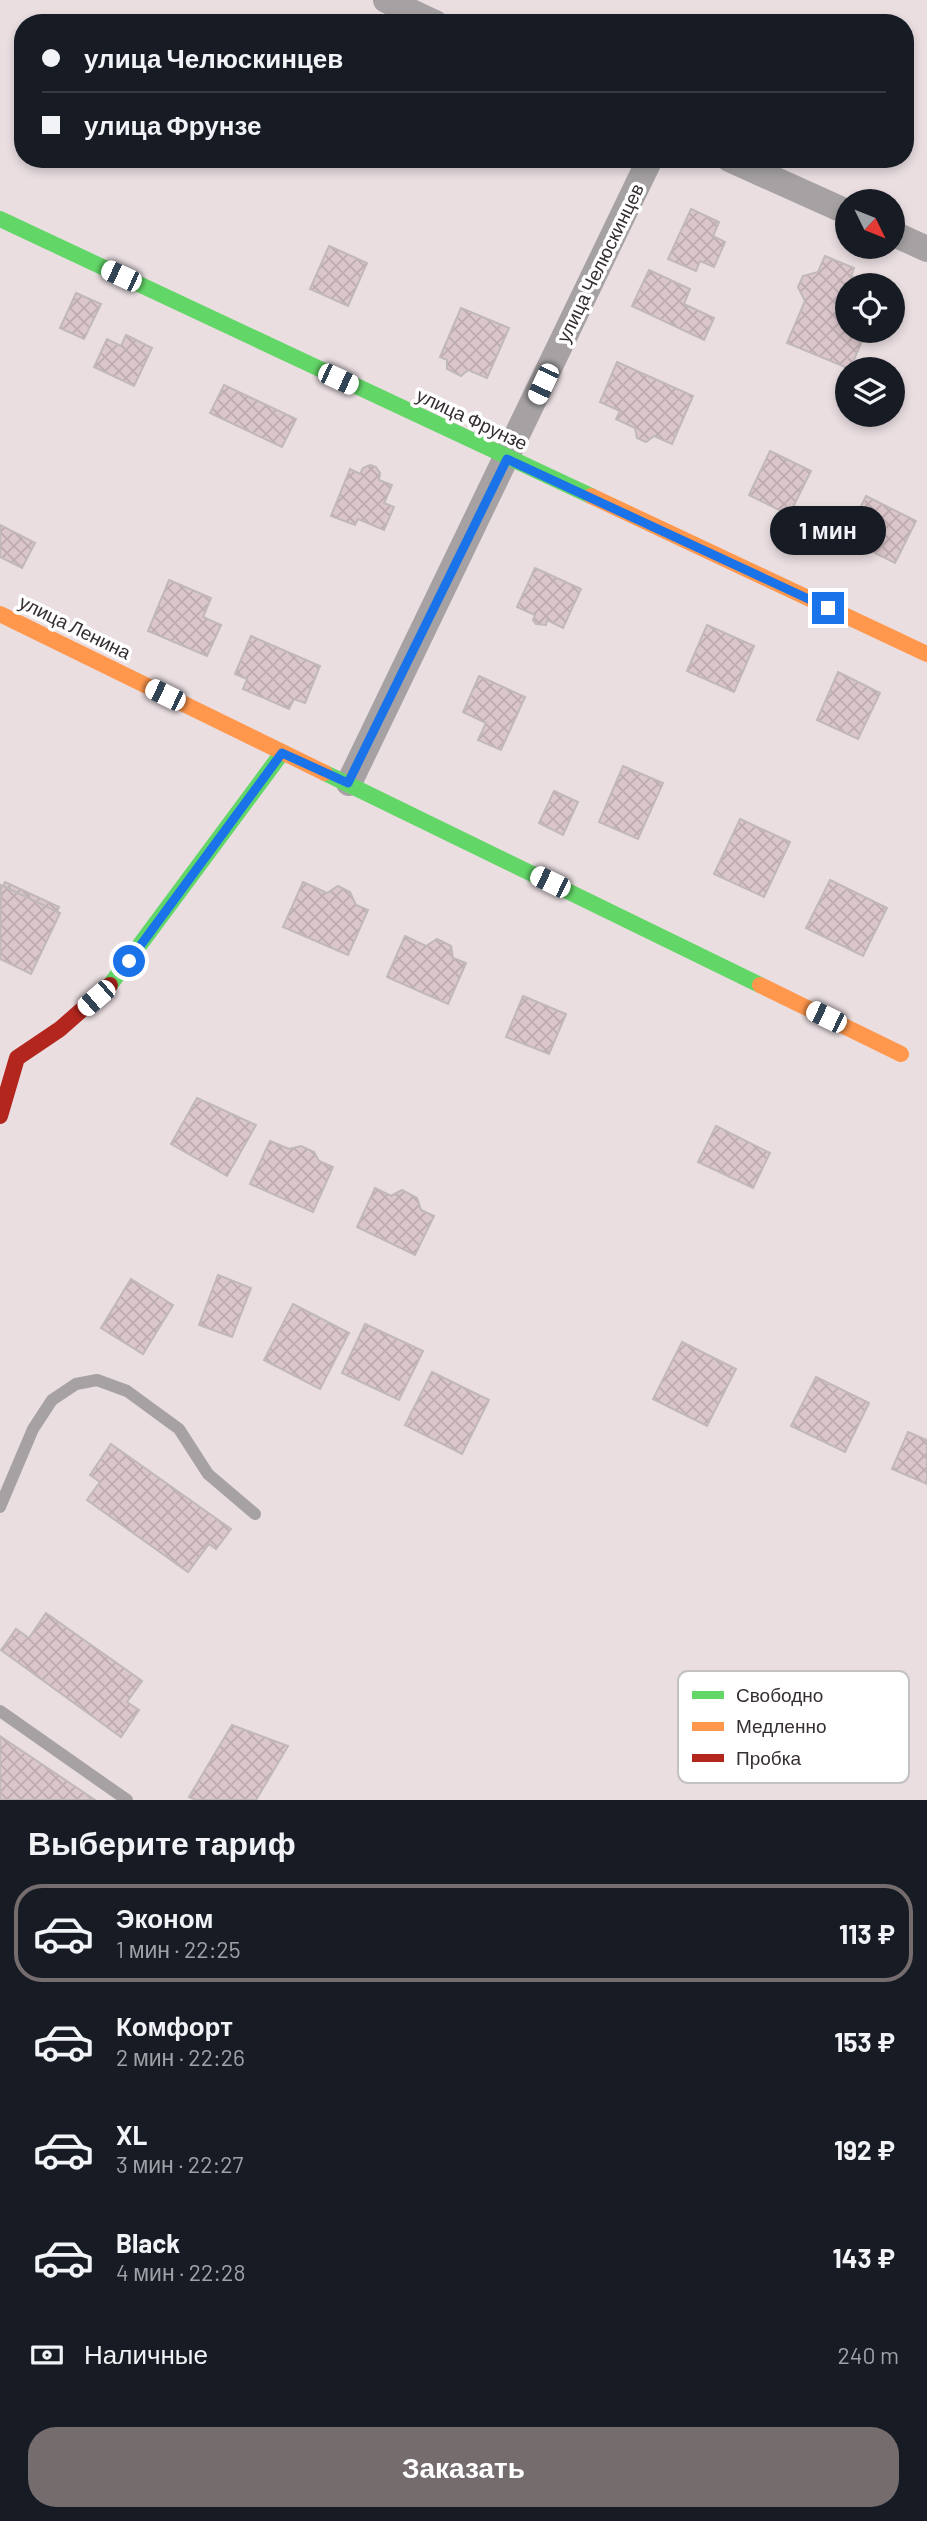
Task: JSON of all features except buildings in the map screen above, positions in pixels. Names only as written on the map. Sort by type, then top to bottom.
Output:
[{"type":"street","points":[[386,0],[416,14]]},
{"type":"street","name":"улица Челюскинцев","points":[[348,783],[646,168]]},
{"type":"street","points":[[749,168],[835,207]]},
{"type":"street","name":"улица Фрунзе","points":[[0,219],[927,654]]},
{"type":"street","points":[[905,239],[927,248]]},
{"type":"street","name":"улица Ленина","points":[[0,614],[901,1054]]},
{"type":"street","points":[[0,1116],[9,1055],[60,1029],[113,982],[282,753]]},
{"type":"lane","points":[[0,1507],[33,1429],[52,1400],[76,1384],[97,1380],[127,1391],[179,1429],[208,1474],[255,1514]]},
{"type":"lane","points":[[0,1711],[127,1800]]},
{"type":"traffic: fast","points":[[0,219],[591,496]]},
{"type":"traffic: fast","points":[[110,985],[282,753]]},
{"type":"traffic: fast","points":[[325,773],[760,985]]},
{"type":"traffic: slow","points":[[591,496],[927,654]]},
{"type":"traffic: slow","points":[[0,614],[325,773]]},
{"type":"traffic: slow","points":[[760,985],[901,1054]]},
{"type":"traffic: jam","points":[[0,1116],[17,1058],[60,1029],[110,985]]},
{"type":"route","points":[[129,961],[282,753],[348,783],[507,459],[828,608]]}]
